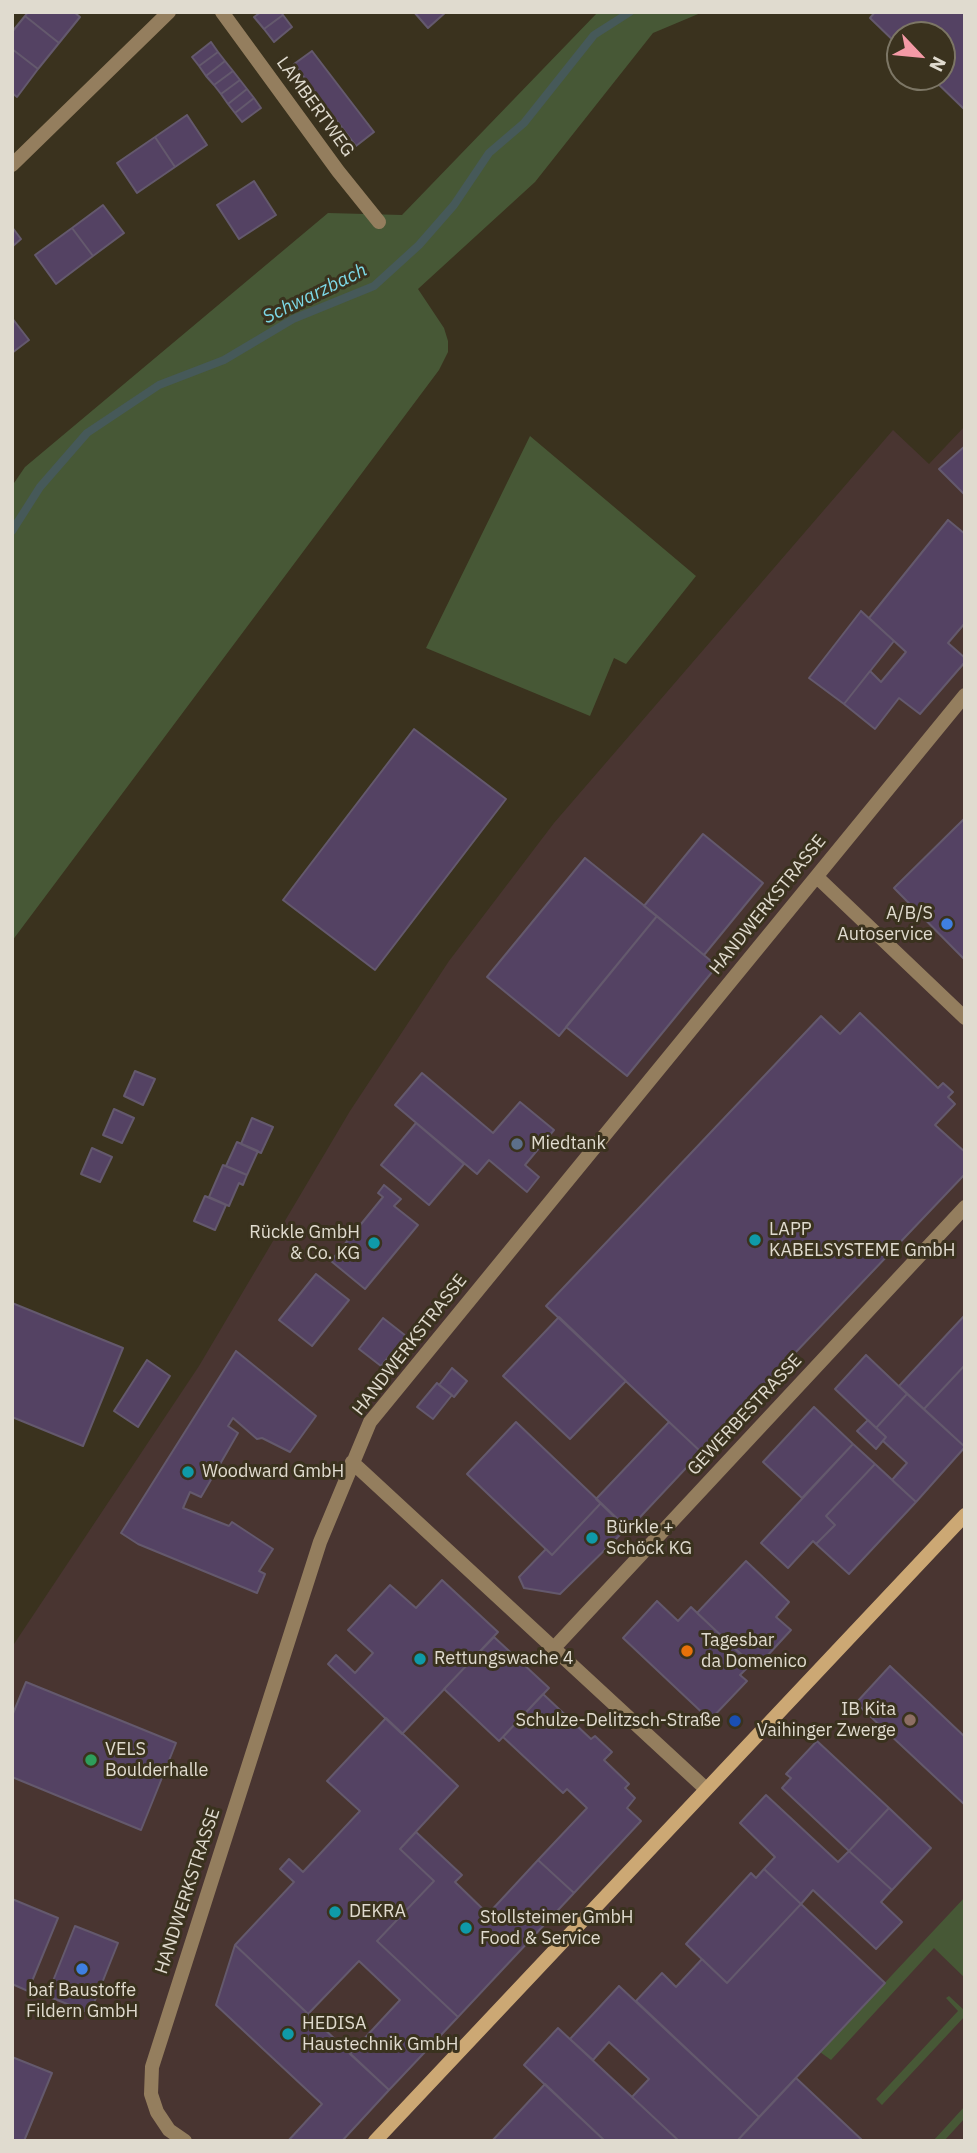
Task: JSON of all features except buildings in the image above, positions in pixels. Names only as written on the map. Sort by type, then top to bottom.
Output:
[{"type":"street","points":[[12,165],[169,12]]},
{"type":"street","name":"LAMBERTWEG","points":[[222,12],[338,171],[379,222]]},
{"type":"street","name":"HANDWERKSTRASSE","points":[[185,2141],[169,2130],[157,2112],[151,2094],[152,2067],[320,1542],[370,1422],[965,695]]},
{"type":"street","points":[[817,877],[965,1018]]},
{"type":"street","name":"GEWERBESTRASSE","points":[[553,1649],[965,1207]]},
{"type":"street","points":[[352,1462],[706,1789]]},
{"type":"street","points":[[374,2141],[965,1515]]},
{"type":"shaded area","points":[[965,426],[965,2141],[12,2141],[12,1647],[199,1366],[350,1111],[449,961],[554,823],[893,430],[929,464]]},
{"type":"green space","points":[[598,12],[703,12],[653,33],[535,182],[418,289],[444,328],[448,341],[448,352],[439,370],[12,941],[12,486],[25,467],[328,213],[402,215]]},
{"type":"green space","points":[[530,436],[696,576],[626,664],[614,658],[590,716],[426,648]]},
{"type":"green space","points":[[965,1897],[965,1978],[934,1948],[831,2060],[820,2052]]},
{"type":"green space","points":[[949,1996],[965,2011],[965,2016],[882,2105],[876,2099],[958,2011],[946,1998]]},
{"type":"green space","points":[[965,2106],[965,2118],[944,2141],[933,2141]]},
{"type":"waterway","name":"Schwarzbach","points":[[12,531],[40,487],[87,433],[159,385],[224,360],[293,319],[374,286],[419,245],[454,205],[489,153],[524,123],[594,35],[630,12]]},
{"type":"place","name":"A/B/S Autoservice","points":[[947,924]]},
{"type":"place","name":"Miedtank","points":[[517,1144]]},
{"type":"place","name":"LAPP KABELSYSTEME GmbH","points":[[755,1240]]},
{"type":"place","name":"Rückle GmbH & Co. KG","points":[[374,1243]]},
{"type":"place","name":"Woodward GmbH","points":[[188,1472]]},
{"type":"place","name":"Bürkle + Schöck KG","points":[[592,1538]]},
{"type":"place","name":"Tagesbar da Domenico","points":[[687,1651]]},
{"type":"place","name":"Rettungswache 4","points":[[420,1659]]},
{"type":"place","name":"IB Kita Vaihinger Zwerge","points":[[910,1720]]},
{"type":"place","name":"Schulze-Delitzsch-Straße","points":[[735,1721]]},
{"type":"place","name":"VELS Boulderhalle","points":[[91,1760]]},
{"type":"place","name":"DEKRA","points":[[335,1912]]},
{"type":"place","name":"Stollsteimer GmbH Food & Service","points":[[466,1928]]},
{"type":"place","name":"baf Baustoffe Fildern GmbH","points":[[82,1969]]},
{"type":"place","name":"HEDISA Haustechnik GmbH","points":[[288,2034]]}]
